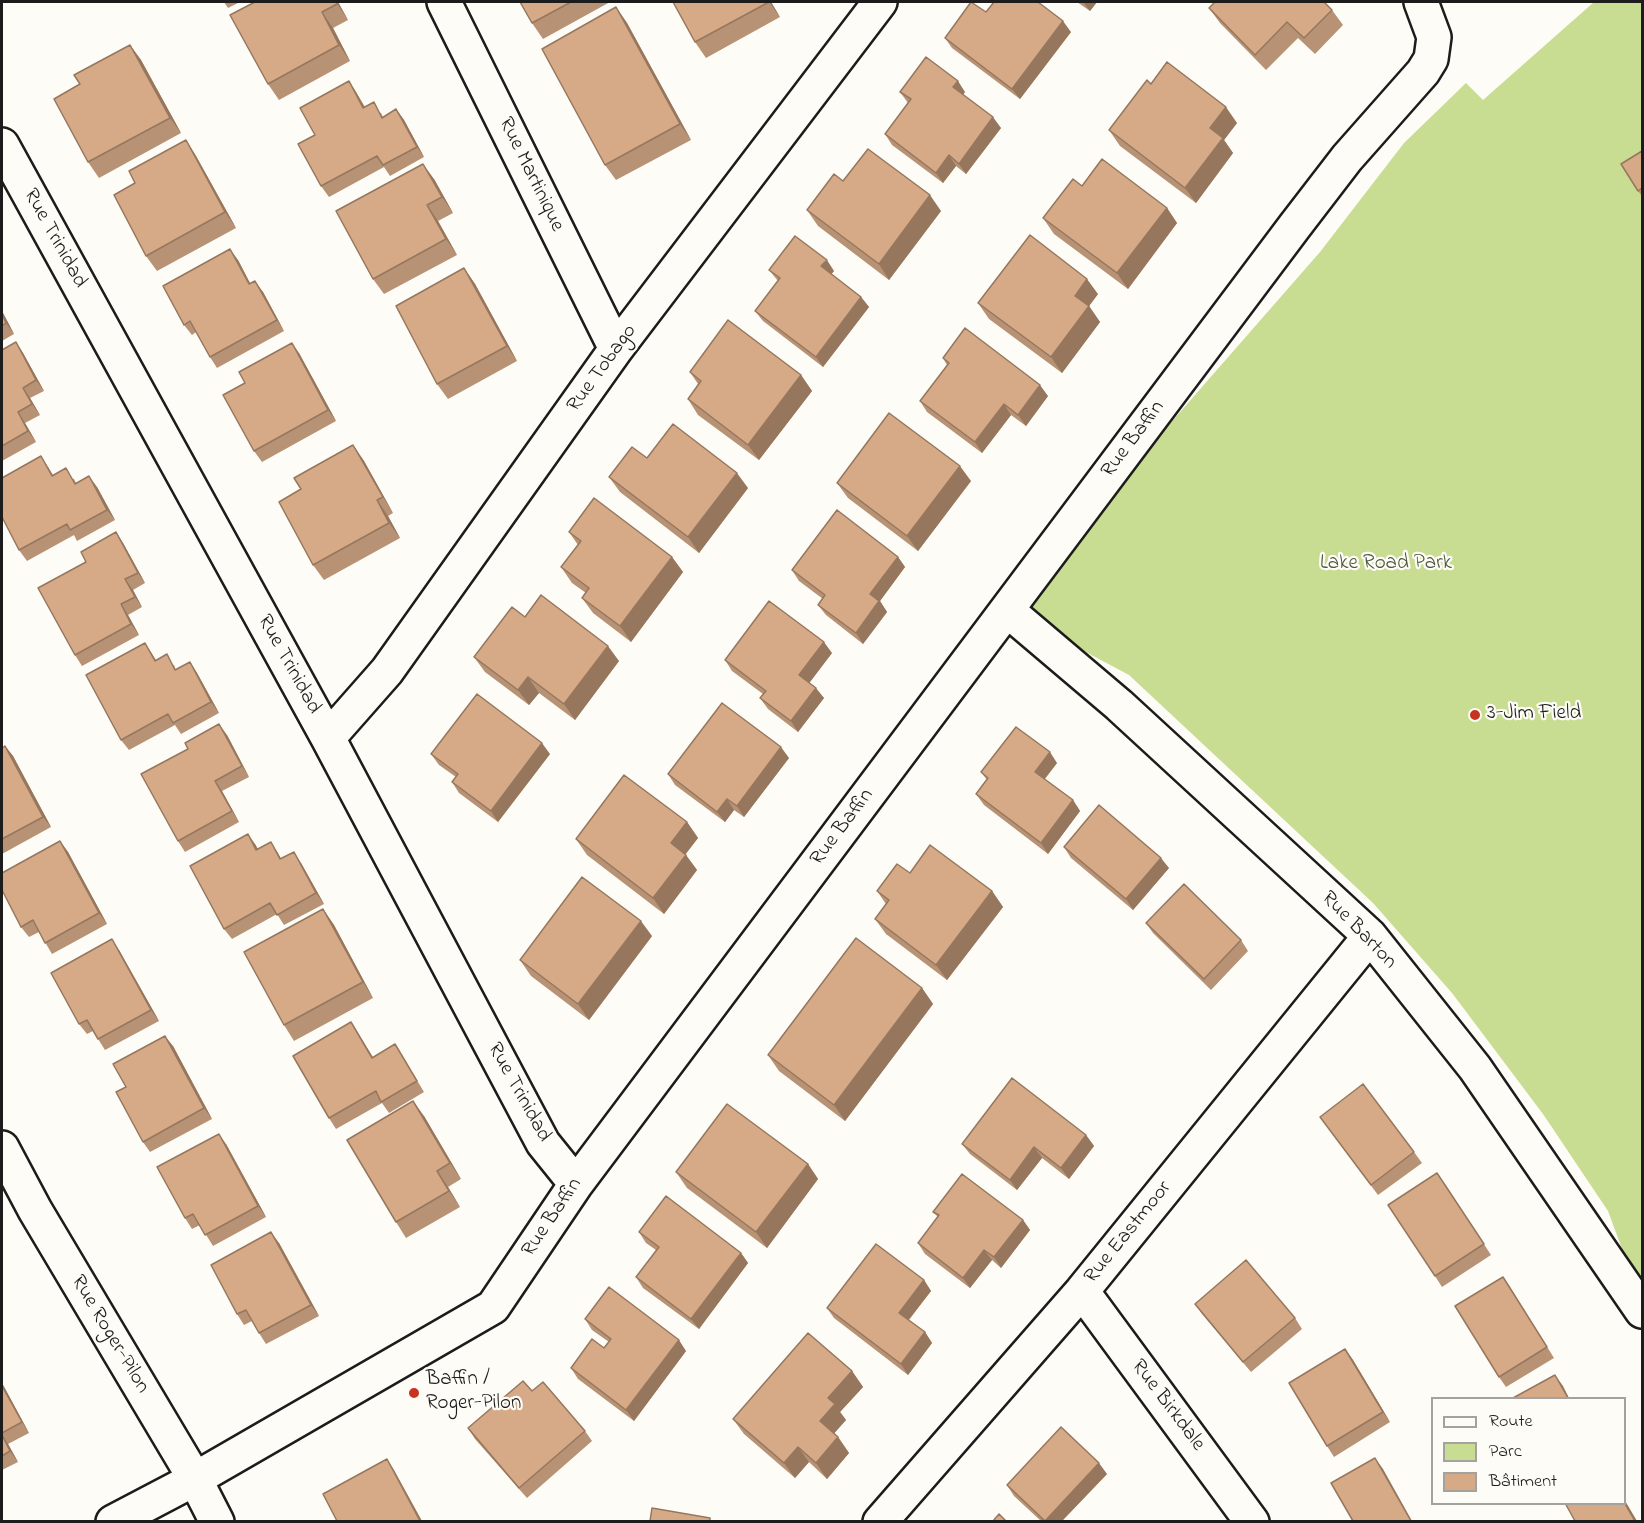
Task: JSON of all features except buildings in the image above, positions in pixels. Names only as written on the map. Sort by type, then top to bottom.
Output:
[{"type":"street","name":"Rue Martinique","points":[[444,2],[616,349]]},
{"type":"street","name":"Rue Tobago","points":[[328,738],[387,671],[616,349],[880,2]]},
{"type":"street","name":"Rue Baffin","points":[[113,1521],[195,1479],[493,1306],[576,1184],[1347,158],[1423,72],[1431,59],[1434,37],[1421,2]]},
{"type":"street","name":"Rue Trinidad","points":[[2,145],[328,738],[543,1143],[576,1184]]},
{"type":"street","name":"Rue Barton","points":[[1007,610],[1119,705],[1370,936],[1474,1068],[1642,1311]]},
{"type":"street","name":"Rue Eastmoor","points":[[880,1521],[1082,1291],[1370,936]]},
{"type":"street","name":"Rue Roger-Pilon","points":[[2,1148],[35,1210],[195,1479],[217,1521]]},
{"type":"street","name":"Rue Birkdale","points":[[1082,1291],[1252,1521]]},
{"type":"green space","name":"Lake Road Park","points":[[1594,2],[1642,2],[1642,1303],[1608,1211],[1543,1114],[1452,993],[1373,903],[1129,675],[1007,610],[1320,252],[1404,143],[1466,83],[1483,100]]},
{"type":"place","name":"3-Jim Field","points":[[1475,715]]},
{"type":"place","name":"Baffin / Roger-Pilon","points":[[414,1393]]}]
